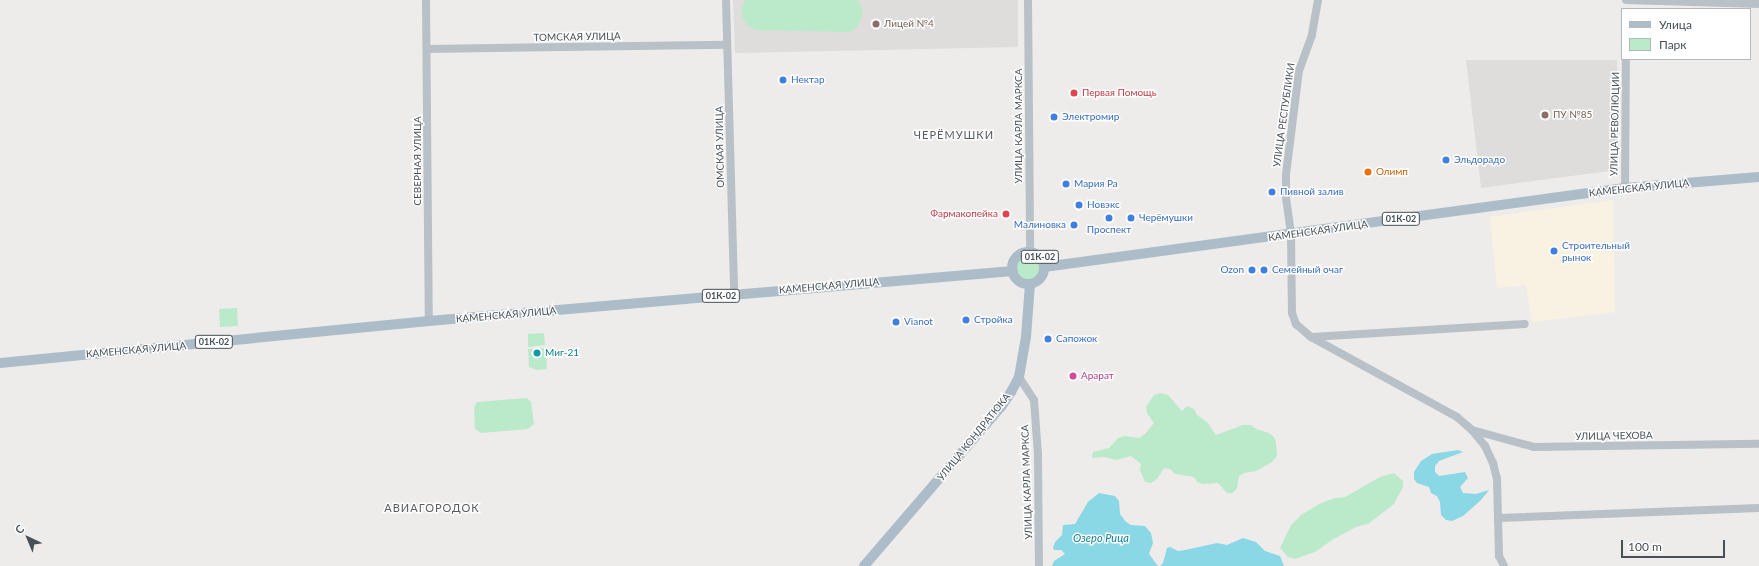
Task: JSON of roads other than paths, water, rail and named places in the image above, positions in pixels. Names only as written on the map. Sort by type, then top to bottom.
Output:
[{"type":"main road","name":"КАМЕНСКАЯ УЛИЦА","points":[[1044,267],[1625,188],[1759,177]]},
{"type":"main road","name":"01К-02","points":[[1025,252],[1038,255],[1044,267],[1044,272],[1039,280],[1030,284],[1021,282],[1014,275],[1013,271],[1014,261],[1025,252]]},
{"type":"main road","name":"КАМЕНСКАЯ УЛИЦА","points":[[0,362],[429,321],[1013,271]]},
{"type":"main road","name":"УЛИЦА КОНДРАТЮКА","points":[[864,566],[1001,407],[1019,377],[1026,337],[1030,284]]},
{"type":"street","name":"СЕВЕРНАЯ УЛИЦА","points":[[426,0],[429,321]]},
{"type":"street","name":"ОМСКАЯ УЛИЦА","points":[[726,0],[734,294]]},
{"type":"street","name":"УЛИЦА КАРЛА МАРКСА","points":[[1028,0],[1030,252]]},
{"type":"street","name":"УЛИЦА РЕСПУБЛИКИ","points":[[1318,0],[1312,35],[1299,70],[1286,175],[1286,198],[1291,234],[1292,313],[1296,324],[1311,337],[1457,417],[1472,430],[1485,446],[1493,464],[1497,479],[1500,556],[1504,566]]},
{"type":"street","points":[[1626,0],[1759,4]]},
{"type":"street","name":"ТОМСКАЯ УЛИЦА","points":[[427,49],[727,45]]},
{"type":"street","name":"УЛИЦА РЕВОЛЮЦИИ","points":[[1625,188],[1626,60]]},
{"type":"street","points":[[1311,337],[1525,324]]},
{"type":"street","name":"УЛИЦА КАРЛА МАРКСА","points":[[1019,377],[1034,400],[1038,455],[1039,566]]},
{"type":"street","name":"УЛИЦА ЧЕХОВА","points":[[1472,430],[1534,447],[1759,444]]},
{"type":"street","points":[[1498,518],[1759,508]]},
{"type":"water","points":[[1458,450],[1463,452],[1439,461],[1435,466],[1435,472],[1439,476],[1465,472],[1468,478],[1460,487],[1463,493],[1476,494],[1489,490],[1481,500],[1463,516],[1452,521],[1446,520],[1441,515],[1440,502],[1437,496],[1431,493],[1429,487],[1417,483],[1414,479],[1414,472],[1421,461],[1432,454]]},
{"type":"water","name":"Озеро Рица","points":[[1099,493],[1115,496],[1119,501],[1120,514],[1126,522],[1131,525],[1145,526],[1151,533],[1153,543],[1149,554],[1158,566],[1052,566],[1054,561],[1065,554],[1061,550],[1054,550],[1053,548],[1055,542],[1062,535],[1063,525],[1075,524],[1088,502]]},
{"type":"water","points":[[1243,538],[1256,542],[1265,551],[1280,556],[1284,566],[1160,566],[1163,563],[1167,548],[1170,547],[1178,551],[1217,543],[1227,545]]},
{"type":"place","name":"Лицей №4","points":[[876,24]]},
{"type":"place","name":"Нектар","points":[[783,80]]},
{"type":"place","name":"Первая Помощь","points":[[1074,93]]},
{"type":"place","name":"ПУ №85","points":[[1545,115]]},
{"type":"place","name":"Электромир","points":[[1054,117]]},
{"type":"place","name":"Эльдорадо","points":[[1446,160]]},
{"type":"place","name":"Олимп","points":[[1368,172]]},
{"type":"place","name":"Мария Ра","points":[[1066,184]]},
{"type":"place","name":"Пивной залив","points":[[1272,192]]},
{"type":"place","name":"Новэкс","points":[[1079,205]]},
{"type":"place","name":"Фармакопейка","points":[[1006,214]]},
{"type":"place","name":"Проспект","points":[[1109,218]]},
{"type":"place","name":"Черёмушки","points":[[1131,218]]},
{"type":"place","name":"Малиновка","points":[[1074,225]]},
{"type":"place","name":"Строительный рынок","points":[[1554,251]]},
{"type":"place","name":"Ozon","points":[[1252,270]]},
{"type":"place","name":"Семейный очаг","points":[[1264,270]]},
{"type":"place","name":"Стройка","points":[[966,320]]},
{"type":"place","name":"Vianot","points":[[896,322]]},
{"type":"place","name":"Сапожок","points":[[1048,339]]},
{"type":"place","name":"Миг-21","points":[[537,353]]},
{"type":"place","name":"Арарат","points":[[1073,376]]},
{"type":"district","name":"ЧЕРЁМУШКИ","points":[[954,135]]},
{"type":"district","name":"АВИАГОРОДОК","points":[[432,508]]}]
